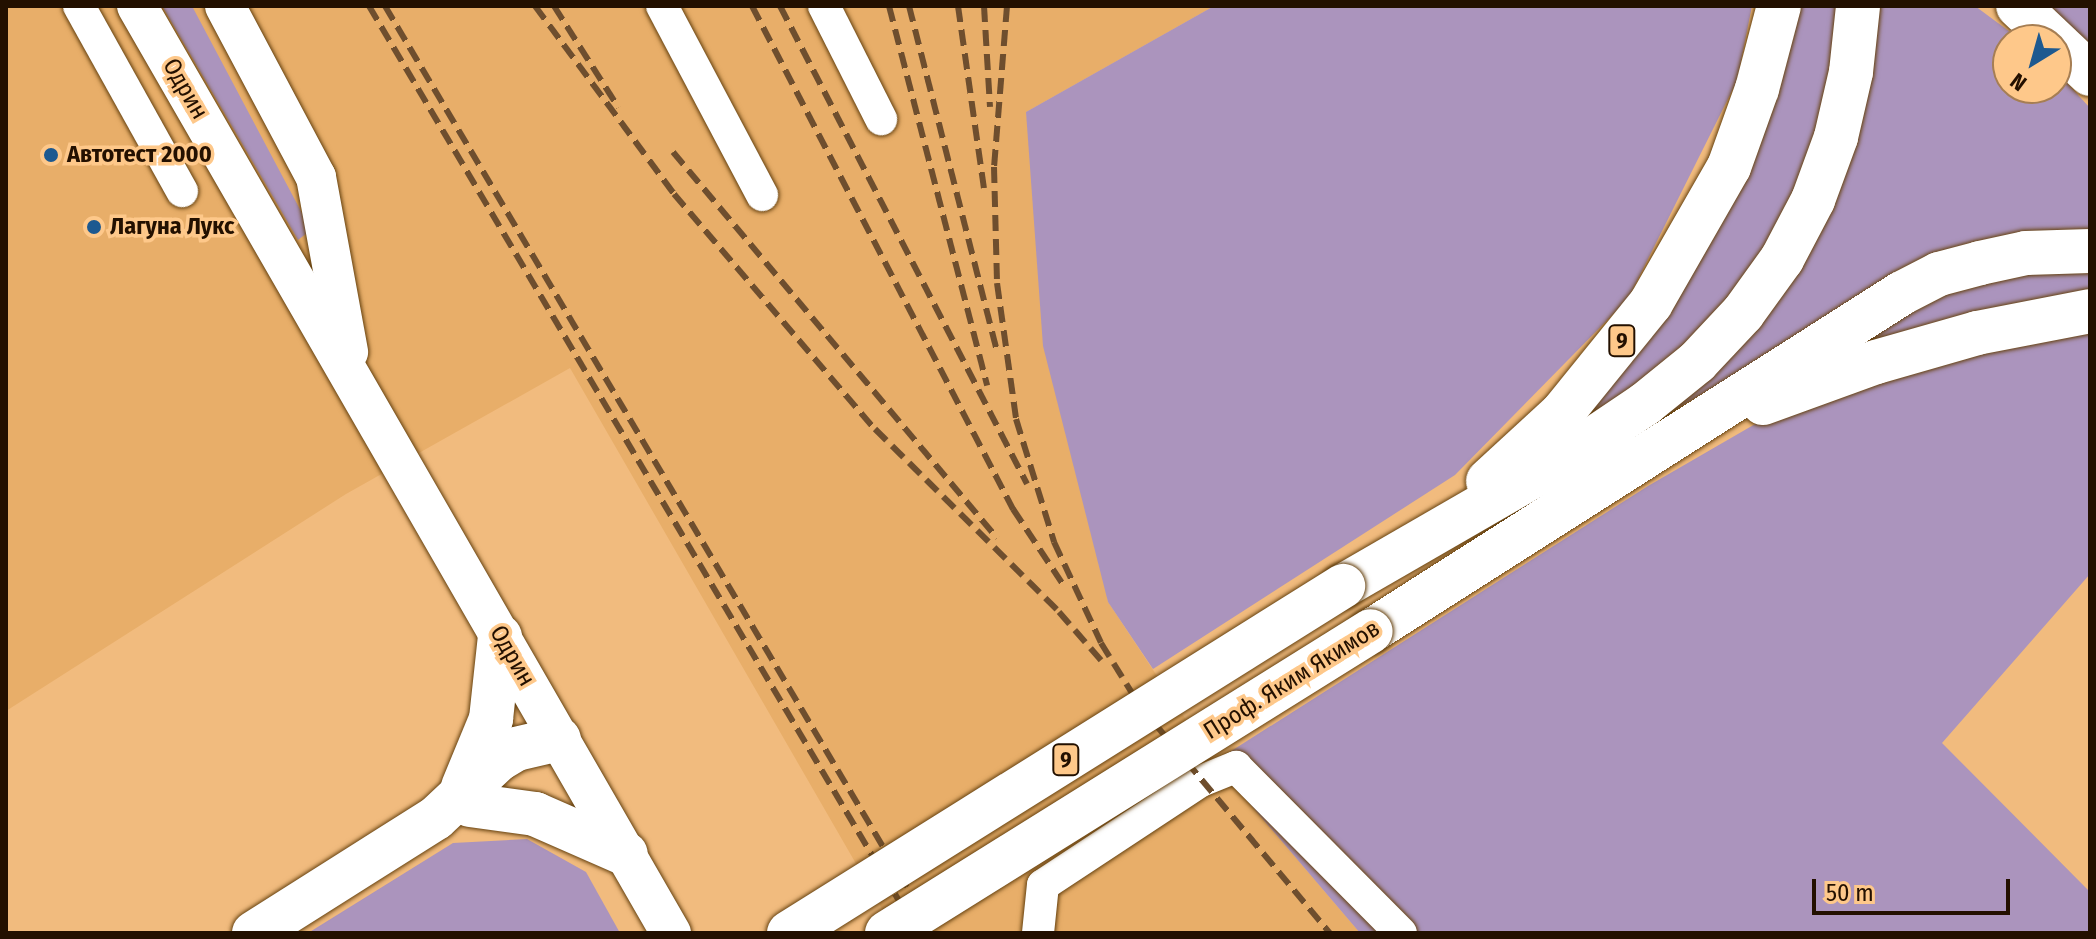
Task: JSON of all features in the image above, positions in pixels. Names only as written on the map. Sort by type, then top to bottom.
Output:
[{"type":"highway","name":"9","points":[[789,933],[1343,586],[1479,489],[1562,413],[1651,303],[1729,167],[1757,89],[1779,6]]},
{"type":"highway","points":[[1343,586],[1568,456],[1645,404],[1697,362],[1743,313],[1782,259],[1827,163],[1851,72],[1858,6]]},
{"type":"highway","points":[[2018,6],[2090,74]]},
{"type":"highway","name":"9","points":[[1697,428],[1862,317],[1939,274],[2026,253],[2090,251]]},
{"type":"highway","points":[[1697,428],[1876,362],[1977,333],[2090,311]]},
{"type":"highway","name":"Проф. Яким Якимов","points":[[887,933],[1697,428]]},
{"type":"highway","points":[[455,808],[491,719],[500,636]]},
{"type":"highway","points":[[254,933],[455,808],[528,777],[559,739]]},
{"type":"highway","points":[[455,808],[535,814],[626,854]]},
{"type":"main road","name":"Одрин","points":[[137,6],[671,933]]},
{"type":"main road","name":"Одрин","points":[[225,6],[316,177],[353,379]]},
{"type":"lane","points":[[79,6],[182,191]]},
{"type":"lane","points":[[662,6],[762,195]]},
{"type":"lane","points":[[824,6],[881,119]]},
{"type":"lane","points":[[1038,933],[1043,885],[1201,781],[1236,767],[1401,933]]},
{"type":"shaded area","points":[[6,6],[1214,6],[1026,112],[1108,602],[1214,762],[1360,933],[896,933],[570,368],[346,494],[6,711]]},
{"type":"shaded area","points":[[162,6],[192,6],[311,230],[298,240]]},
{"type":"shaded area","points":[[1214,6],[1752,6],[1737,81],[1628,299],[1455,475],[1153,669],[1108,602],[1043,346],[1026,112]]},
{"type":"shaded area","points":[[1791,6],[1844,6],[1826,143],[1720,320],[1591,421],[1581,416]]},
{"type":"shaded area","points":[[1869,6],[1975,6],[1999,24],[1992,24],[1992,104],[2072,104],[2072,88],[2090,108],[2090,238],[1755,362],[1594,459],[1752,323]]},
{"type":"shaded area","points":[[2047,6],[2090,6],[2090,47],[2072,30],[2072,24],[2066,24]]},
{"type":"shaded area","points":[[2090,267],[2090,304],[1855,353],[1897,308],[2013,271]]},
{"type":"shaded area","points":[[2090,332],[2090,574],[1942,743],[2090,892],[2090,933],[1360,933],[1214,762],[1648,486],[1769,416],[1933,360]]},
{"type":"shaded area","points":[[527,839],[586,872],[620,933],[308,933],[453,843]]},
{"type":"railway","points":[[369,6],[918,933]]},
{"type":"railway","points":[[385,6],[934,933]]},
{"type":"railway","points":[[535,6],[674,194],[875,429],[1059,612],[1106,666]]},
{"type":"railway","points":[[554,6],[618,107]]},
{"type":"railway","points":[[752,6],[1013,509],[1062,583]]},
{"type":"railway","points":[[780,6],[1027,484]]},
{"type":"railway","points":[[889,6],[987,386]]},
{"type":"railway","points":[[909,6],[997,351]]},
{"type":"railway","points":[[958,6],[984,188]]},
{"type":"railway","points":[[984,6],[990,107]]},
{"type":"railway","points":[[1007,6],[994,167],[997,283],[1016,419],[1054,542],[1101,643],[1140,706],[1330,933]]},
{"type":"railway","points":[[673,152],[997,538]]},
{"type":"place","name":"Автотест 2000","points":[[51,155]]},
{"type":"place","name":"Лагуна Лукс","points":[[94,227]]}]
